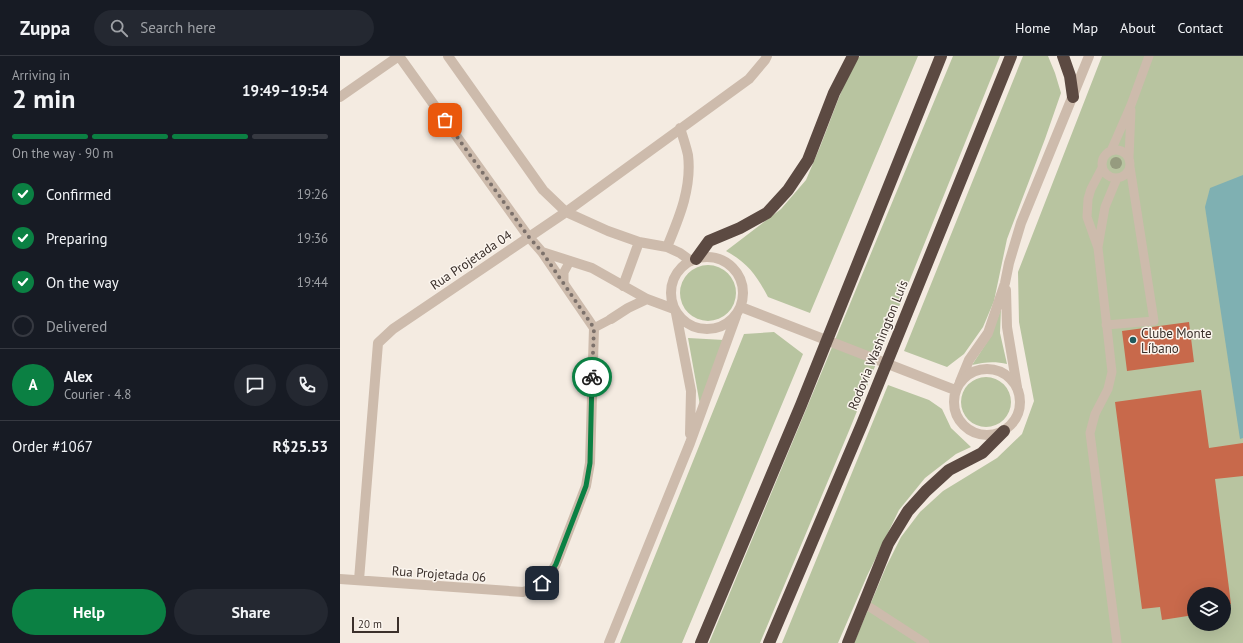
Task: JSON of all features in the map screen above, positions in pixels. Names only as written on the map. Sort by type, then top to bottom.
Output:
[{"type":"highway","points":[[693,260],[709,242],[740,228],[767,213],[788,190],[808,160],[834,93],[853,56]]},
{"type":"highway","points":[[700,643],[801,405],[942,56]]},
{"type":"highway","name":"Rodovia Washington Luís","points":[[769,643],[862,424],[1010,56]]},
{"type":"highway","points":[[1063,56],[1070,76],[1073,97]]},
{"type":"highway","points":[[848,643],[888,544],[908,511],[926,491],[949,470],[982,453],[1004,431]]},
{"type":"street","points":[[340,97],[399,56],[528,236],[542,252],[594,328]]},
{"type":"street","points":[[448,56],[543,190],[566,212],[608,231],[639,242],[667,247],[693,260]]},
{"type":"street","name":"Rua Projetada 04","points":[[359,580],[378,343],[393,329],[528,236],[566,212],[749,79],[767,56]]},
{"type":"street","points":[[1005,283],[1007,327],[1020,408],[1014,421],[1004,431],[989,436],[981,435],[967,429],[957,418],[953,403],[958,386],[970,360],[988,333],[1005,283],[1009,263],[1021,223],[1089,56]]},
{"type":"street","points":[[667,247],[681,212],[689,178],[688,154],[680,128]]},
{"type":"street","points":[[623,286],[639,242]]},
{"type":"street","points":[[542,252],[592,268],[647,299],[675,311],[686,323],[698,329],[712,330],[726,325],[738,312]]},
{"type":"street","points":[[609,643],[690,443],[744,296],[743,284],[738,273],[730,264],[719,259],[708,257],[693,260],[682,268],[675,276],[672,287],[671,298],[691,391],[690,443]]},
{"type":"street","points":[[611,319],[628,308],[647,299]]},
{"type":"street","points":[[738,312],[768,318],[930,381],[958,386]]},
{"type":"street","name":"Rua Projetada 06","points":[[340,579],[523,592],[536,588],[548,578],[556,564],[586,486],[590,463],[594,328]]},
{"type":"street","points":[[958,386],[964,377],[976,370],[990,368],[1008,376],[1017,387]]},
{"type":"lane","points":[[1117,643],[1090,433],[1095,414],[1108,390],[1112,372],[1098,248],[1088,217],[1087,208],[1091,189],[1102,168],[1103,158],[1111,151],[1131,105],[1149,56]]},
{"type":"lane","points":[[1106,325],[1154,321],[1129,158],[1131,105]]},
{"type":"lane","points":[[1111,151],[1121,151],[1129,158]]},
{"type":"lane","points":[[1102,168],[1108,176],[1117,178],[1125,175],[1130,167]]},
{"type":"lane","points":[[1098,248],[1105,207],[1117,178]]},
{"type":"lane","points":[[564,284],[564,272],[570,261]]},
{"type":"lane","points":[[594,328],[611,319]]},
{"type":"lane","points":[[865,604],[926,643]]},
{"type":"green space","points":[[860,56],[918,56],[810,313],[768,297],[760,282],[746,265],[726,251],[781,209],[806,180],[852,66]]},
{"type":"green space","points":[[953,56],[1000,56],[851,426],[760,643],[709,643]]},
{"type":"green space","points":[[1023,56],[1048,56],[1061,93],[1007,239],[994,301],[983,327],[964,354],[947,367],[904,351]]},
{"type":"green space","name":"Clube Monte Líbano","points":[[1102,56],[1243,56],[1243,643],[854,643],[886,567],[901,537],[920,512],[943,491],[997,458],[1022,434],[1034,401],[1019,322],[1018,272]]},
{"type":"green space","points":[[708,265],[719,267],[728,273],[734,282],[736,293],[734,304],[728,313],[719,319],[708,321],[697,319],[688,313],[682,304],[680,293],[682,282],[688,273],[697,267]]},
{"type":"green space","points":[[1001,309],[1000,333],[1007,364],[990,362],[972,365],[991,336]]},
{"type":"green space","points":[[774,332],[803,354],[682,643],[620,643],[744,334]]},
{"type":"green space","points":[[688,338],[724,340],[700,405]]},
{"type":"green space","points":[[986,377],[1000,381],[1007,388],[1011,402],[1007,416],[1000,423],[986,427],[972,423],[965,416],[961,402],[965,388],[972,381]]},
{"type":"green space","points":[[888,385],[929,400],[942,409],[951,428],[971,447],[956,454],[925,478],[899,510],[867,576],[838,643],[782,643]]},
{"type":"water","points":[[1243,175],[1243,438],[1240,439],[1205,207],[1210,188]]},
{"type":"building","points":[[1189,322],[1194,362],[1127,371],[1122,331]]},
{"type":"building","points":[[1201,390],[1209,448],[1243,443],[1243,476],[1215,479],[1229,587],[1187,587],[1187,616],[1162,620],[1160,607],[1142,609],[1115,402]]},
{"type":"way so far","points":[[445,120],[528,236],[542,252],[594,328],[592,377]]},
{"type":"place","name":"Clube Monte Líbano","points":[[1133,340]]},
{"type":"route","points":[[542,583],[548,578],[556,564],[586,486],[590,463],[592,377]]}]
